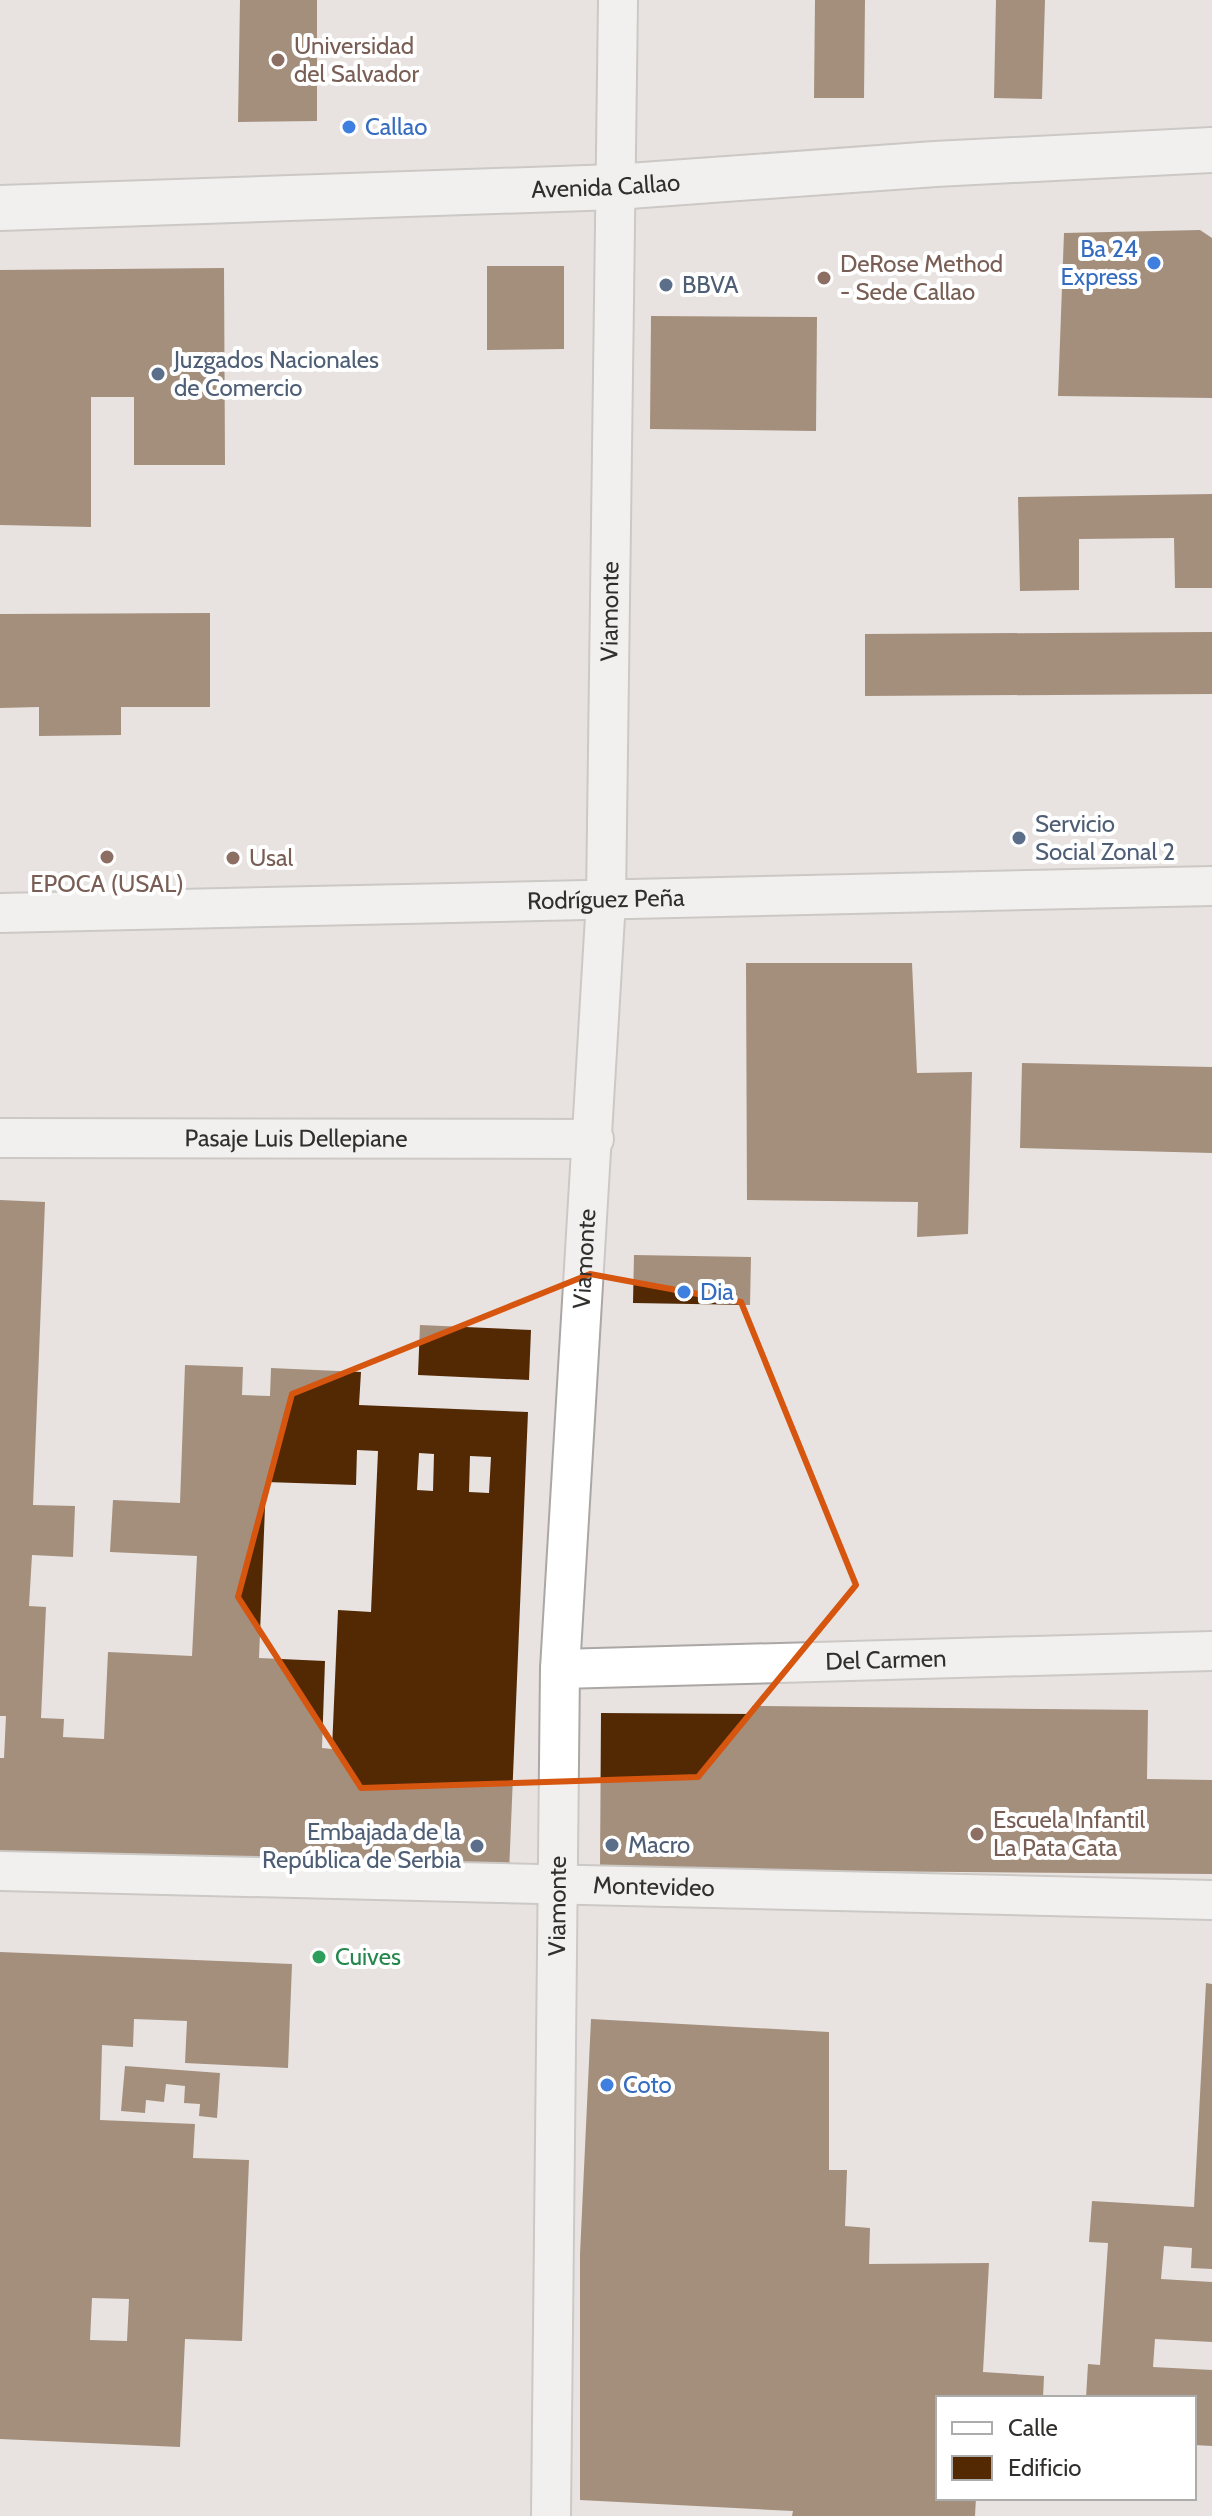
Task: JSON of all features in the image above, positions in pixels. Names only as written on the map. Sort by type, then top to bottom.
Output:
[{"type":"main road","name":"Avenida Callao","points":[[0,208],[615,187],[935,164],[1212,150]]},
{"type":"street","name":"Viamonte","points":[[551,2516],[560,1669],[606,900],[618,0]]},
{"type":"street","name":"Rodríguez Peña","points":[[0,913],[1212,886]]},
{"type":"street","name":"Pasaje Luis Dellepiane","points":[[0,1138],[594,1139]]},
{"type":"street","name":"Del Carmen","points":[[560,1669],[1212,1651]]},
{"type":"street","name":"Montevideo","points":[[0,1871],[1212,1900]]},
{"type":"highlighted area","points":[[590,1274],[741,1302],[856,1585],[698,1777],[361,1788],[238,1597],[292,1394]]},
{"type":"building","name":"Universidad del Salvador","points":[[240,0],[317,0],[317,121],[238,122]]},
{"type":"building","points":[[815,0],[865,0],[864,98],[814,98]]},
{"type":"building","points":[[996,0],[1045,0],[1042,99],[994,98]]},
{"type":"building","points":[[1200,230],[1212,238],[1212,398],[1058,396],[1064,233]]},
{"type":"building","points":[[487,266],[564,266],[564,349],[487,350]]},
{"type":"building","points":[[224,268],[225,465],[134,465],[134,397],[91,397],[91,527],[0,525],[0,270]]},
{"type":"building","points":[[651,316],[817,317],[816,431],[650,429]]},
{"type":"building","points":[[1212,494],[1212,588],[1175,588],[1174,538],[1079,539],[1079,590],[1020,591],[1018,497]]},
{"type":"building","points":[[210,613],[210,707],[121,707],[121,735],[39,736],[39,707],[0,708],[0,614]]},
{"type":"building","points":[[1212,632],[1212,694],[865,696],[865,634]]},
{"type":"building","points":[[746,963],[912,963],[917,1073],[972,1072],[968,1234],[917,1237],[918,1202],[747,1200]]},
{"type":"building","points":[[1022,1063],[1212,1067],[1212,1153],[1020,1148]]},
{"type":"building","points":[[0,1200],[45,1202],[33,1505],[75,1506],[73,1557],[32,1555],[29,1606],[46,1607],[41,1718],[64,1719],[63,1737],[104,1739],[108,1652],[192,1656],[197,1556],[110,1552],[113,1500],[180,1503],[185,1365],[243,1367],[242,1395],[270,1396],[271,1368],[361,1372],[359,1405],[528,1412],[509,1873],[0,1852],[0,1758],[4,1758],[6,1716],[0,1716]],"holes":[[[357,1450],[378,1451],[371,1612],[338,1610],[332,1749],[322,1748],[325,1661],[259,1658],[266,1482],[356,1485]],[[419,1453],[434,1454],[433,1491],[417,1490]],[[470,1456],[491,1457],[489,1493],[469,1492]]]},
{"type":"building","points":[[634,1255],[751,1257],[750,1305],[633,1303]]},
{"type":"building","points":[[420,1325],[531,1330],[529,1380],[418,1375]]},
{"type":"building","points":[[752,1706],[1148,1710],[1147,1779],[1212,1780],[1212,1874],[600,1869],[601,1713],[753,1714]]},
{"type":"building","points":[[0,1952],[292,1964],[288,2068],[185,2063],[187,2021],[134,2019],[133,2047],[102,2045],[100,2120],[195,2124],[193,2158],[249,2160],[242,2341],[185,2339],[180,2447],[0,2439]],"holes":[[[92,2298],[129,2299],[127,2341],[90,2340]]]},
{"type":"building","points":[[1206,1983],[1212,1984],[1212,2269],[1191,2268],[1192,2248],[1164,2246],[1161,2279],[1212,2282],[1212,2342],[1155,2339],[1153,2367],[1212,2370],[1212,2446],[1196,2445],[1196,2396],[1086,2396],[1088,2364],[1100,2365],[1108,2243],[1089,2242],[1092,2201],[1194,2207]]},
{"type":"building","points":[[591,2019],[829,2032],[829,2170],[847,2170],[845,2226],[870,2228],[869,2264],[989,2263],[983,2372],[1044,2376],[1043,2396],[936,2396],[936,2500],[976,2500],[975,2516],[792,2516],[793,2511],[580,2500],[580,2254]]},
{"type":"building","points":[[125,2066],[220,2073],[217,2118],[199,2116],[200,2104],[184,2103],[185,2086],[166,2084],[164,2102],[146,2100],[145,2113],[121,2111]]},
{"type":"place","name":"Universidad del Salvador","points":[[278,60]]},
{"type":"place","name":"Callao","points":[[349,127]]},
{"type":"place","name":"Ba 24 Express","points":[[1154,263]]},
{"type":"place","name":"DeRose Method - Sede Callao","points":[[824,278]]},
{"type":"place","name":"BBVA","points":[[666,285]]},
{"type":"place","name":"Juzgados Nacionales de Comercio","points":[[158,374]]},
{"type":"place","name":"Servicio Social Zonal 2","points":[[1019,838]]},
{"type":"place","name":"EPOCA (USAL)","points":[[107,857]]},
{"type":"place","name":"Usal","points":[[233,858]]},
{"type":"place","name":"Dia","points":[[684,1292]]},
{"type":"place","name":"Escuela Infantil La Pata Cata","points":[[977,1834]]},
{"type":"place","name":"Macro","points":[[612,1845]]},
{"type":"place","name":"Embajada de la República de Serbia","points":[[477,1846]]},
{"type":"place","name":"Cuives","points":[[319,1957]]},
{"type":"place","name":"Coto","points":[[607,2085]]}]
